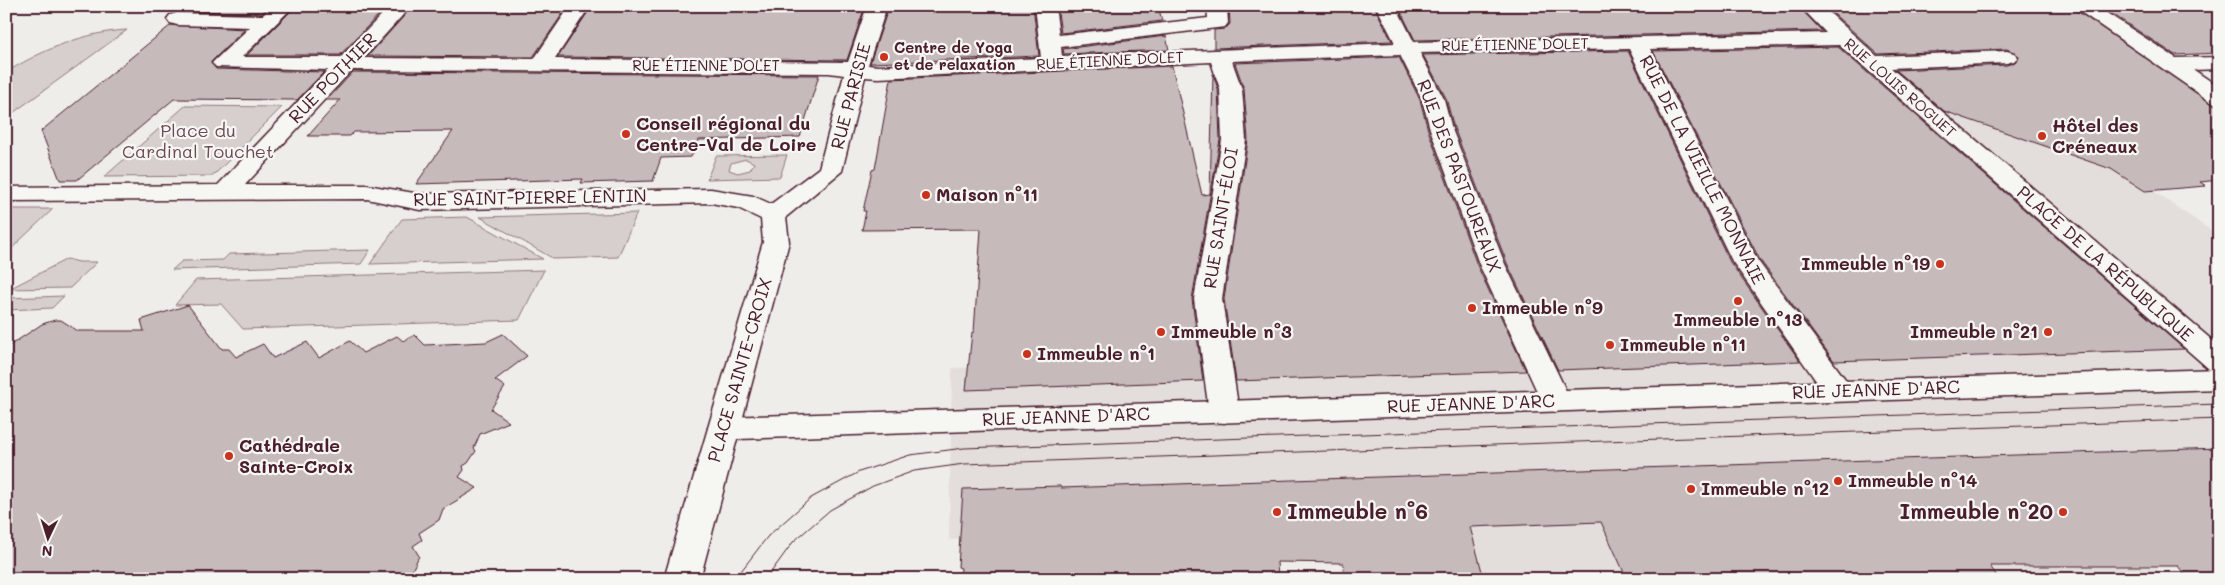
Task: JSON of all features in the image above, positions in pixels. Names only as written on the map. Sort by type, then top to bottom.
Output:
[{"type":"street","points":[[177,19],[268,20],[284,6]]},
{"type":"street","name":"RUE POTHIER","points":[[224,193],[401,6]]},
{"type":"street","points":[[540,65],[580,6]]},
{"type":"street","name":"RUE PARISIE","points":[[773,215],[830,170],[856,69],[877,6]]},
{"type":"street","points":[[1045,6],[1053,64]]},
{"type":"street","points":[[1050,42],[1218,23],[1217,6]]},
{"type":"street","name":"RUE DES PASTOUREAUX","points":[[1386,6],[1433,99],[1441,129],[1492,264],[1556,401]]},
{"type":"street","name":"RUE LOUIS ROGUET","points":[[1810,6],[1844,39],[1992,167]]},
{"type":"street","points":[[2082,6],[2219,97]]},
{"type":"street","name":"RUE ÉTIENNE DOLET","points":[[268,20],[223,63],[829,67],[878,72],[1219,55],[1364,52],[1408,48],[1844,39]]},
{"type":"street","name":"RUE DE LA VIEILLE MONNAIE","points":[[1637,44],[1745,261],[1764,291],[1805,342],[1840,391]]},
{"type":"street","name":"RUE SAINT-ÉLOI","points":[[1219,55],[1231,90],[1234,140],[1208,298],[1224,412]]},
{"type":"street","points":[[1872,63],[2007,57]]},
{"type":"street","points":[[2172,64],[2219,63]]},
{"type":"street","name":"PLACE DE LA RÉPUBLIQUE","points":[[1992,167],[2219,362]]},
{"type":"street","name":"RUE SAINT-PIERRE LENTIN","points":[[6,194],[367,192],[420,202],[711,196],[744,201],[773,215]]},
{"type":"street","name":"PLACE SAINTE-CROIX","points":[[682,579],[776,242],[773,215]]},
{"type":"street","name":"RUE JEANNE D'ARC","points":[[724,428],[2219,378]]},
{"type":"shaded area","points":[[1788,6],[1845,6],[1905,29],[2076,150],[2121,169],[2219,236],[2219,492],[1674,579],[1484,579],[1478,558],[1445,522],[949,540],[952,368],[2141,327]]},
{"type":"shaded area","points":[[2116,566],[2156,568],[2164,579],[2000,579],[1992,567]]},
{"type":"green space","points":[[127,30],[6,118],[6,73],[10,70],[37,55],[66,43],[96,34]]},
{"type":"green space","name":"Place du Cardinal Touchet","points":[[185,106],[282,107],[213,176],[104,177]]},
{"type":"green space","points":[[787,155],[780,177],[707,179],[716,156]],"holes":[[[746,159],[754,163],[750,170],[738,173],[729,170],[731,163]]]},
{"type":"green space","points":[[6,209],[53,209],[6,256]]},
{"type":"green space","points":[[637,213],[618,257],[554,259],[480,217]]},
{"type":"green space","points":[[467,217],[543,259],[370,264],[402,219]]},
{"type":"green space","points":[[370,250],[361,264],[172,270],[182,261],[223,260],[229,254]]},
{"type":"green space","points":[[67,259],[79,262],[97,262],[70,288],[6,289],[6,282],[13,287]]},
{"type":"green space","points":[[544,270],[519,320],[243,329],[221,304],[175,305],[196,280]]},
{"type":"green space","points":[[64,296],[52,308],[6,310],[6,298]]},
{"type":"building","points":[[194,6],[269,6],[262,13],[188,11]]},
{"type":"building","points":[[296,6],[387,6],[340,55],[247,55]]},
{"type":"building","points":[[413,6],[568,6],[533,57],[368,56]]},
{"type":"building","points":[[592,6],[865,6],[847,60],[558,57]]},
{"type":"building","points":[[889,6],[1033,6],[1039,56],[870,63]]},
{"type":"building","points":[[1057,6],[1150,6],[1150,9],[1159,9],[1162,21],[1061,33]]},
{"type":"building","points":[[1229,6],[1374,6],[1392,41],[1214,48],[1214,30],[1225,29],[1230,24]]},
{"type":"building","points":[[1398,6],[1798,6],[1822,31],[1415,40]]},
{"type":"building","points":[[1825,6],[2070,6],[2219,108],[2219,180],[2200,182],[2206,186],[2145,191],[2111,169],[1944,111],[1896,70],[2007,65],[2015,62],[2019,56],[2007,49],[1878,54]]},
{"type":"building","points":[[2100,6],[2219,6],[2219,53],[2175,55]]},
{"type":"building","points":[[171,25],[245,29],[211,62],[216,69],[324,72],[297,100],[174,99],[77,180],[60,180],[41,131]]},
{"type":"building","points":[[1166,36],[1169,50],[1064,54],[1063,49]]},
{"type":"building","points":[[1838,47],[2184,349],[1834,361],[1760,260],[1653,51]]},
{"type":"building","points":[[1628,51],[1730,262],[1800,361],[1558,370],[1507,263],[1454,128],[1446,98],[1423,55]]},
{"type":"building","points":[[1399,57],[1420,100],[1428,130],[1477,265],[1526,371],[1236,381],[1224,299],[1248,140],[1244,89],[1235,63]]},
{"type":"building","points":[[1172,66],[1202,195],[1210,194],[1213,74],[1218,89],[1220,140],[1192,299],[1203,381],[966,390],[972,332],[974,332],[981,229],[862,230],[866,211],[863,211],[872,170],[875,169],[891,79]]},
{"type":"building","name":"Conseil régional du Centre-Val de Loire","points":[[353,72],[819,75],[800,137],[699,140],[691,157],[661,158],[653,181],[581,183],[583,179],[416,184],[453,131],[354,132],[350,136],[308,136],[340,100],[327,100]]},
{"type":"building","name":"Cathédrale Sainte-Croix","points":[[188,305],[222,349],[229,349],[236,357],[263,344],[273,358],[307,342],[319,358],[350,341],[363,353],[397,336],[403,341],[415,335],[425,345],[486,342],[503,334],[527,356],[495,380],[505,387],[491,409],[509,422],[480,434],[474,448],[476,451],[468,463],[463,466],[464,470],[459,477],[477,488],[443,509],[439,520],[419,533],[422,540],[413,546],[419,556],[408,579],[6,579],[6,348],[42,324],[55,320],[61,320],[78,331],[144,331],[141,320]]},
{"type":"building","points":[[2219,448],[2219,579],[2188,579],[2178,566],[1990,566],[1999,579],[1627,579],[1601,522],[1470,527],[1484,579],[1345,577],[1343,563],[1277,562],[1278,579],[960,579],[961,568],[958,567],[963,489],[1060,486],[1061,488]]},
{"type":"tram line","points":[[735,579],[768,536],[811,498],[859,472],[910,455],[964,448],[2219,404]]},
{"type":"tram line","points":[[766,579],[793,542],[830,510],[873,486],[914,471],[964,464],[2219,419]]},
{"type":"place","name":"Centre de Yoga et de relaxation","points":[[884,57]]},
{"type":"place","name":"Conseil régional du Centre-Val de Loire","points":[[626,134]]},
{"type":"place","name":"Hôtel des Créneaux","points":[[2042,136]]},
{"type":"place","name":"Maison n°11","points":[[926,195]]},
{"type":"place","name":"Immeuble n°19","points":[[1940,264]]},
{"type":"place","name":"Immeuble n°13","points":[[1738,301]]},
{"type":"place","name":"Immeuble n°9","points":[[1472,308]]},
{"type":"place","name":"Immeuble n°3","points":[[1161,332]]},
{"type":"place","name":"Immeuble n°21","points":[[2048,332]]},
{"type":"place","name":"Immeuble n°11","points":[[1610,345]]},
{"type":"place","name":"Immeuble n°1","points":[[1027,354]]},
{"type":"place","name":"Cathédrale Sainte-Croix","points":[[229,456]]},
{"type":"place","name":"Immeuble n°14","points":[[1838,481]]},
{"type":"place","name":"Immeuble n°12","points":[[1691,489]]},
{"type":"place","name":"Immeuble n°6","points":[[1277,512]]},
{"type":"place","name":"Immeuble n°20","points":[[2063,512]]}]
